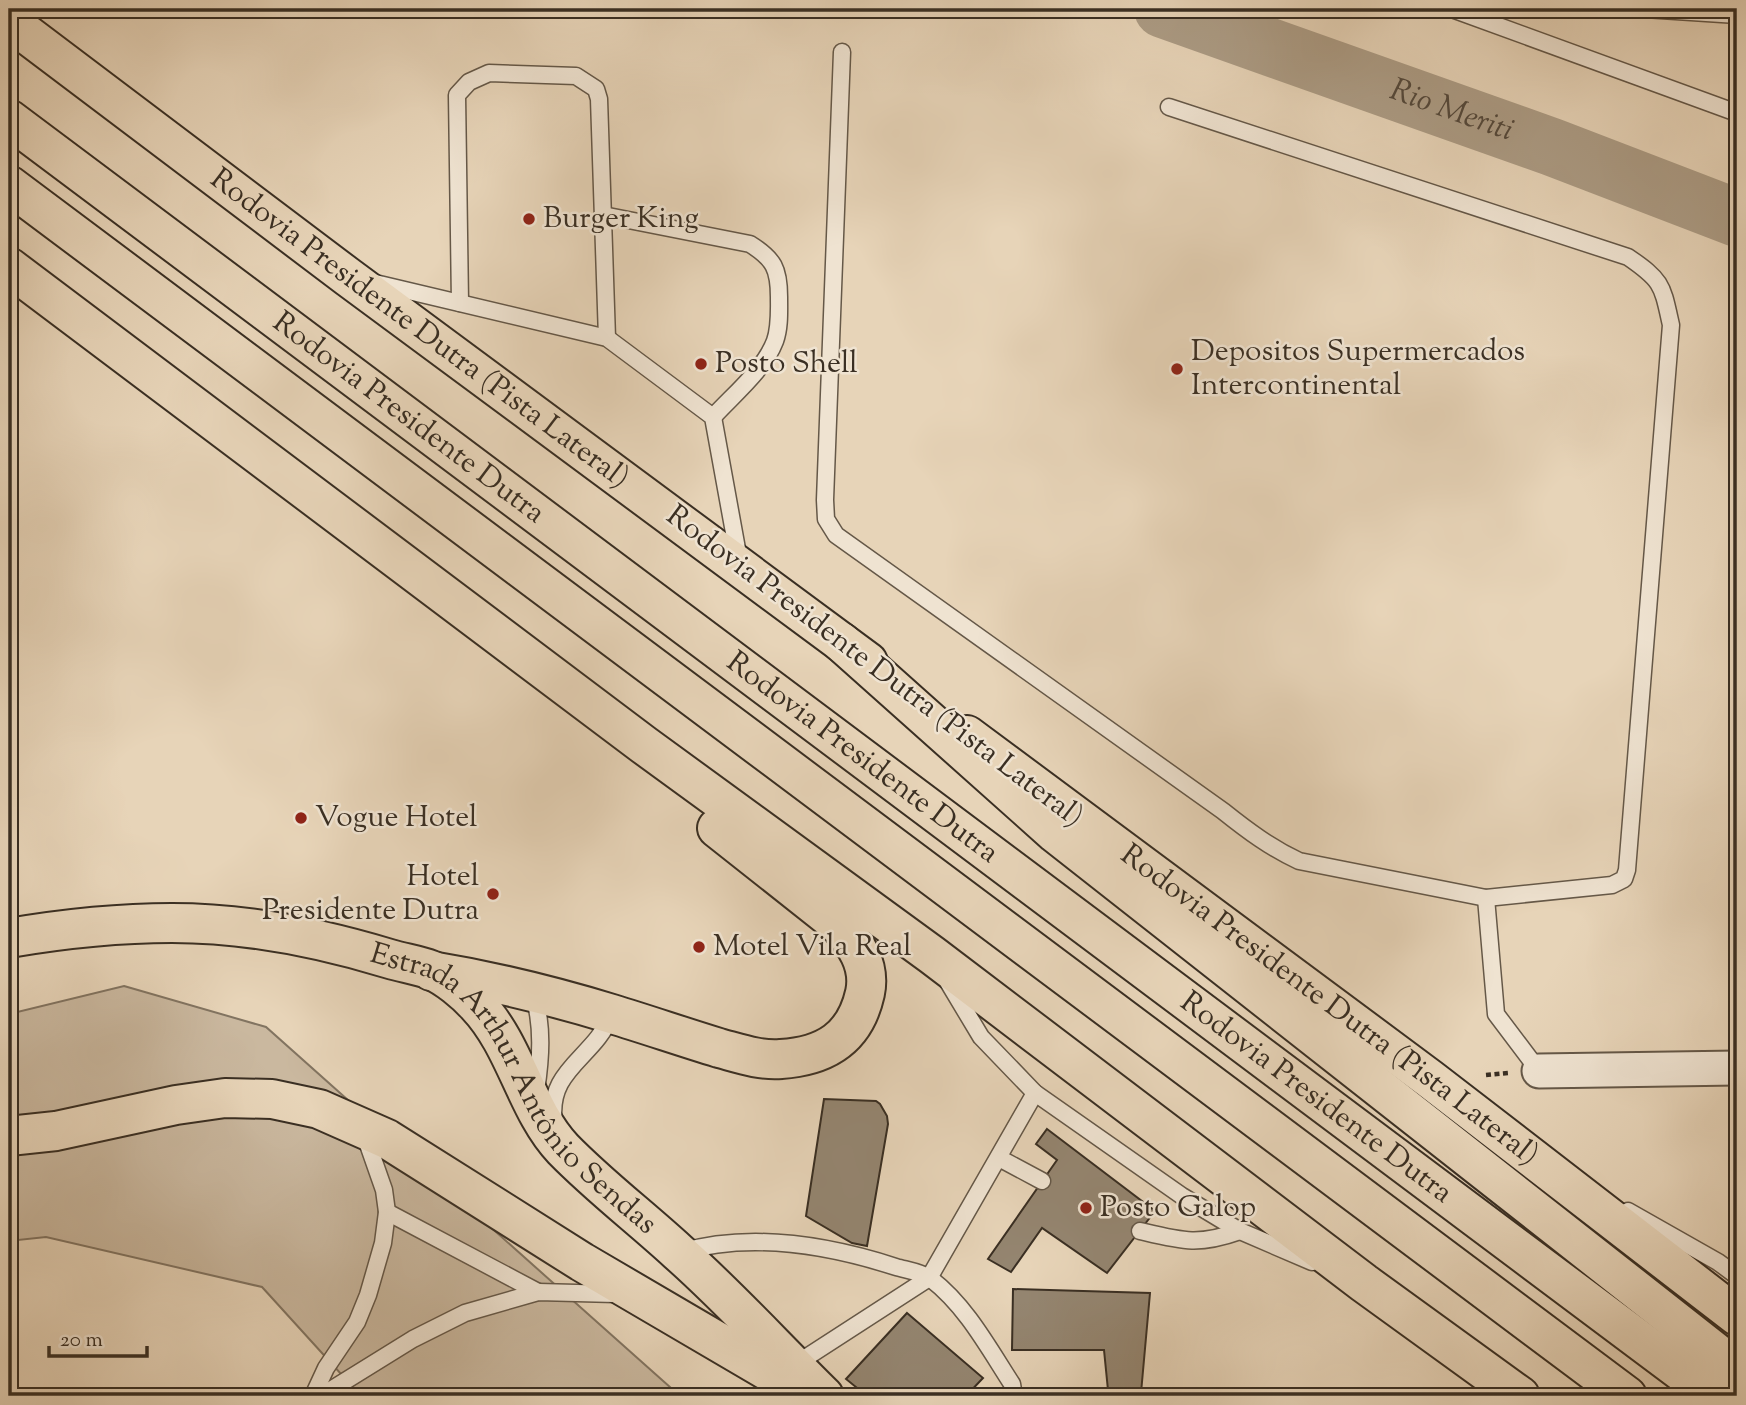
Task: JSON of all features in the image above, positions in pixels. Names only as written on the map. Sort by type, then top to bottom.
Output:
[{"type":"main road","name":"Rodovia Presidente Dutra (Pista Lateral)","points":[[9,21],[348,277],[1430,1079],[1737,1316]]},
{"type":"main road","name":"Rodovia Presidente Dutra","points":[[9,120],[1714,1396]]},
{"type":"main road","name":"Rodovia Presidente Dutra","points":[[9,185],[1627,1396]]},
{"type":"main road","points":[[9,267],[644,745],[932,956],[1364,1283],[1520,1396]]},
{"type":"main road","points":[[841,642],[1055,833],[1737,1369]]},
{"type":"main road","points":[[431,971],[533,993],[612,1014],[743,1054],[779,1060],[808,1056],[828,1049],[839,1041],[858,1018],[867,984],[860,952],[851,937],[837,923],[727,837],[677,791],[644,745]]},
{"type":"main road","name":"Estrada Arthur Antônio Sendas","points":[[9,938],[116,925],[186,924],[257,930],[312,940],[431,971],[456,986],[489,1018],[544,1123],[562,1149],[678,1252],[802,1381]]},
{"type":"main road","name":"Estrada Arthur Antônio Sendas","points":[[9,1136],[56,1130],[176,1105],[251,1097],[296,1103],[319,1110],[362,1127],[440,1171],[644,1299],[802,1381],[824,1396]]},
{"type":"street","points":[[1539,1071],[1737,1068]]},
{"type":"lane","points":[[1452,9],[1737,113]]},
{"type":"lane","points":[[1645,9],[1737,15]]},
{"type":"lane","points":[[842,52],[825,500],[826,519],[836,535],[1277,851],[1299,861],[1486,898],[1612,886],[1624,878],[1627,870],[1671,325],[1662,287],[1648,271],[1628,257],[1169,107]]},
{"type":"lane","points":[[460,303],[457,95],[469,82],[489,73],[576,76],[596,89],[599,99],[607,338]]},
{"type":"lane","points":[[603,215],[750,244],[765,253],[775,265],[779,285],[775,342],[762,363],[713,417]]},
{"type":"lane","points":[[348,277],[607,338],[713,417],[740,567]]},
{"type":"lane","points":[[1486,898],[1496,1014],[1539,1071]]},
{"type":"lane","points":[[932,956],[981,1037],[1035,1093],[1182,1196],[1240,1231],[1364,1283]]},
{"type":"lane","points":[[533,993],[541,1033],[541,1063],[534,1103]]},
{"type":"lane","points":[[562,1149],[553,1120],[558,1086],[566,1072],[598,1041],[612,1014]]},
{"type":"lane","points":[[802,1381],[929,1278],[1035,1093]]},
{"type":"lane","points":[[313,1396],[326,1368],[357,1322],[383,1243],[387,1212],[384,1190],[362,1127]]},
{"type":"lane","points":[[999,1158],[1042,1181]]},
{"type":"lane","points":[[1533,1158],[1718,1262],[1737,1276]]},
{"type":"lane","points":[[387,1212],[538,1292]]},
{"type":"lane","points":[[1139,1231],[1182,1241],[1214,1240],[1240,1231]]},
{"type":"lane","points":[[678,1252],[709,1244],[808,1245],[873,1259],[929,1278],[970,1320],[1012,1384],[1014,1396]]},
{"type":"lane","points":[[321,1396],[435,1327],[465,1313],[538,1292],[601,1292],[644,1299]]},
{"type":"shaded area","points":[[124,986],[266,1027],[680,1396],[361,1396],[262,1287],[46,1237],[9,1241],[9,1014]]},
{"type":"building","points":[[824,1099],[876,1101],[887,1116],[888,1124],[867,1246],[852,1243],[806,1216]]},
{"type":"building","points":[[1047,1129],[1155,1211],[1107,1273],[1042,1228],[1011,1272],[988,1259],[1057,1160],[1036,1144]]},
{"type":"building","points":[[1013,1289],[1150,1293],[1141,1393],[1108,1390],[1104,1350],[1012,1350]]},
{"type":"building","points":[[907,1313],[983,1378],[966,1396],[867,1396],[846,1379]]},
{"type":"waterway","name":"Rio Meriti","points":[[1163,9],[1552,147],[1737,218]]},
{"type":"place","name":"Burger King","points":[[529,219]]},
{"type":"place","name":"Posto Shell","points":[[701,364]]},
{"type":"place","name":"Depositos Supermercados Intercontinental","points":[[1177,369]]},
{"type":"place","name":"Vogue Hotel","points":[[301,818]]},
{"type":"place","name":"Hotel Presidente Dutra","points":[[493,894]]},
{"type":"place","name":"Motel Vila Real","points":[[699,947]]},
{"type":"place","name":"Posto Galop","points":[[1086,1208]]}]
